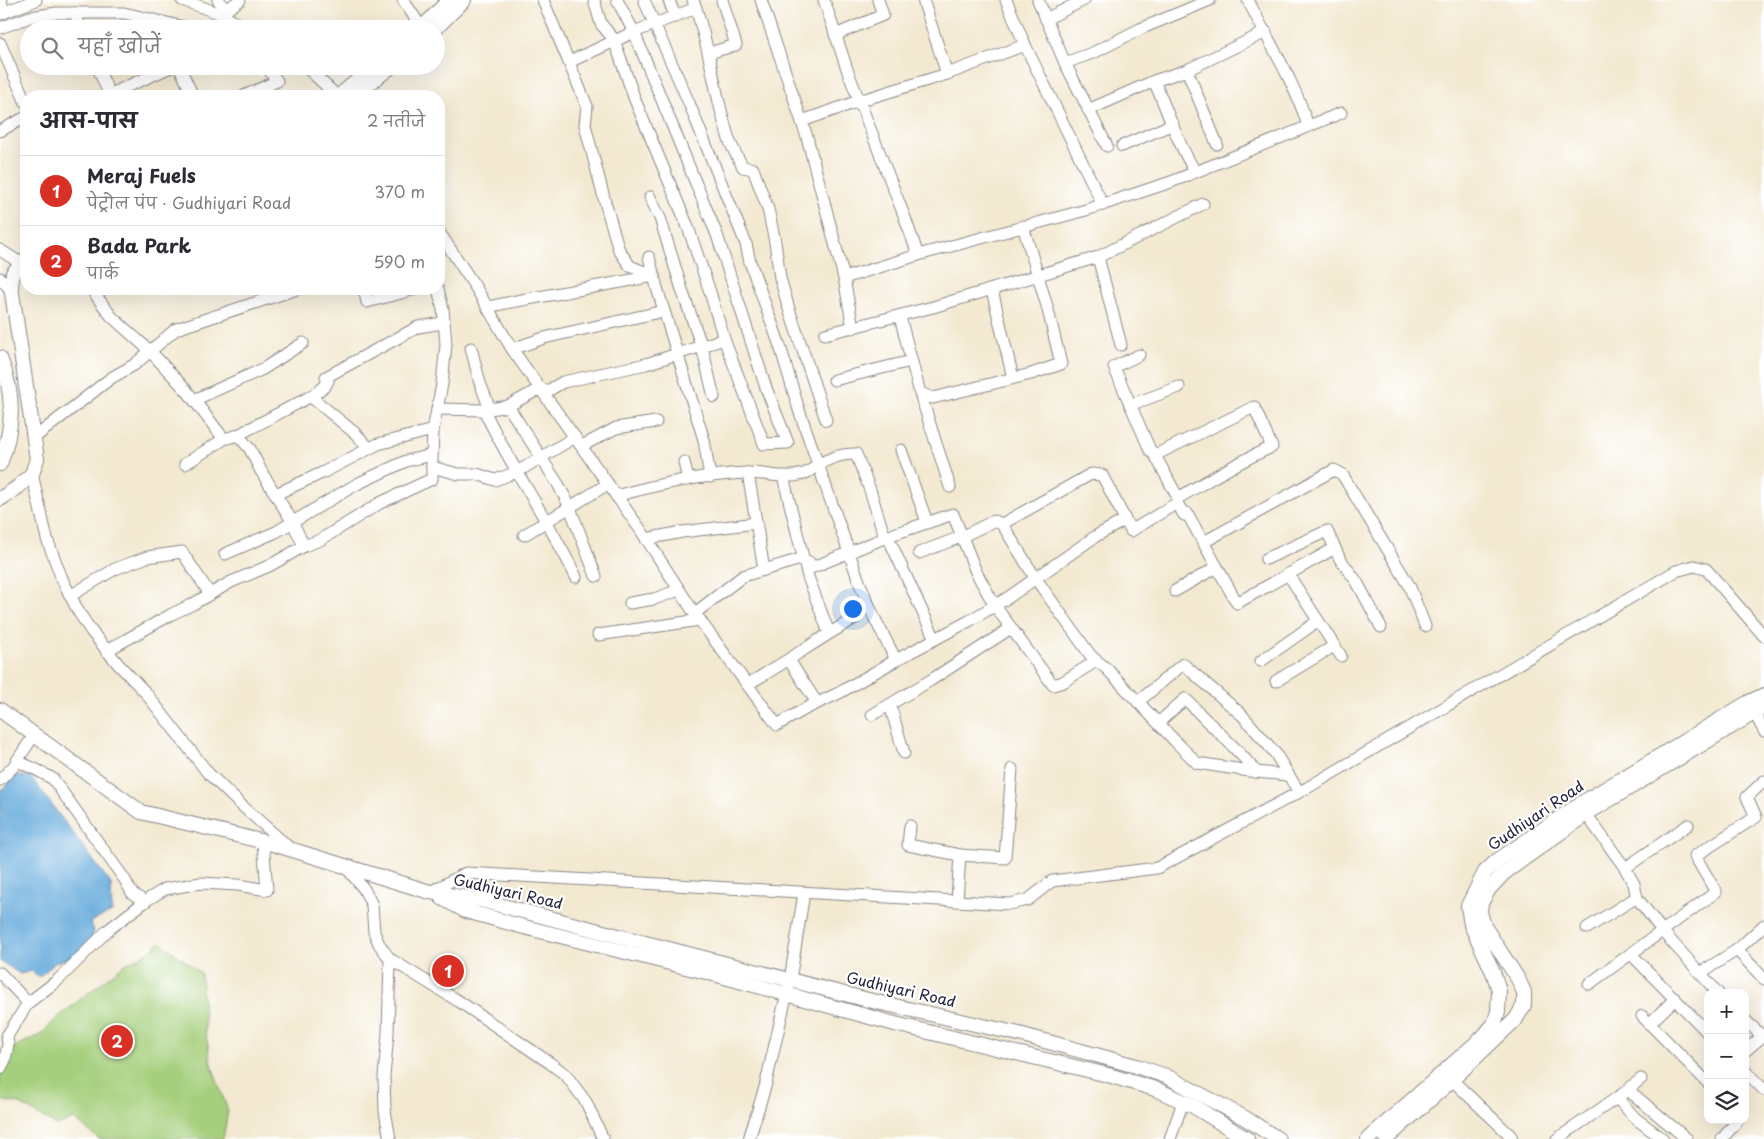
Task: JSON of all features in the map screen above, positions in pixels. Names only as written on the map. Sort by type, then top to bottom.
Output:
[{"type":"street","points":[[1,0],[2,13],[23,3],[36,0]]},
{"type":"street","points":[[182,0],[207,4],[224,12],[233,20]]},
{"type":"street","points":[[218,0],[224,12]]},
{"type":"street","points":[[224,12],[240,0]]},
{"type":"street","points":[[403,0],[419,20]]},
{"type":"street","points":[[433,20],[449,0]]},
{"type":"street","points":[[437,20],[464,0]]},
{"type":"street","points":[[543,0],[587,106],[585,125],[616,242],[630,266],[654,276]]},
{"type":"street","points":[[594,0],[601,24],[614,41],[635,100],[688,227],[724,339],[764,444],[788,443],[766,388],[717,235],[634,32],[617,0]]},
{"type":"street","points":[[644,0],[689,103],[746,244],[750,262],[780,346],[799,410],[860,584],[896,660]]},
{"type":"street","points":[[669,0],[675,17]]},
{"type":"street","points":[[709,53],[736,45],[722,0]]},
{"type":"street","points":[[761,0],[802,121],[844,278],[852,328]]},
{"type":"street","points":[[824,0],[859,101],[918,255]]},
{"type":"street","points":[[835,35],[884,15],[878,0]]},
{"type":"street","points":[[923,0],[947,74]]},
{"type":"street","points":[[1006,0],[1025,45],[1102,205]]},
{"type":"street","points":[[1038,0],[1065,63],[1107,146]]},
{"type":"street","points":[[1046,20],[1084,0]]},
{"type":"street","points":[[1065,63],[1095,52],[1140,29],[1210,0]]},
{"type":"street","points":[[1248,0],[1294,86],[1308,126]]},
{"type":"street","points":[[569,62],[634,32],[675,17],[695,4],[709,53],[718,100],[729,141],[742,167],[753,169],[768,209],[780,278],[788,309],[826,420]]},
{"type":"street","points":[[22,20],[58,13],[124,13],[144,20]]},
{"type":"street","points":[[75,13],[78,20]]},
{"type":"street","points":[[0,28],[20,21]]},
{"type":"street","points":[[1088,110],[1154,81],[1187,70],[1266,32]]},
{"type":"street","points":[[0,43],[20,90]]},
{"type":"street","points":[[802,121],[947,74],[1025,45]]},
{"type":"street","points":[[1187,70],[1217,144]]},
{"type":"street","points":[[100,75],[106,90]]},
{"type":"street","points":[[121,90],[153,75]]},
{"type":"street","points":[[183,75],[190,90]]},
{"type":"street","points":[[257,90],[277,81],[273,75]]},
{"type":"street","points":[[315,75],[331,90]]},
{"type":"street","points":[[345,90],[364,75]]},
{"type":"street","points":[[361,90],[380,75]]},
{"type":"street","points":[[1154,81],[1183,150],[1192,166]]},
{"type":"street","points":[[844,278],[918,255],[1102,205],[1171,182],[1341,113]]},
{"type":"street","points":[[0,132],[20,120]]},
{"type":"street","points":[[1122,146],[1173,124]]},
{"type":"street","points":[[650,197],[660,218],[683,293],[702,346],[714,397]]},
{"type":"street","points":[[825,334],[900,317],[1098,258],[1204,204]]},
{"type":"street","points":[[920,393],[933,398],[1061,364],[1055,334],[1024,226]]},
{"type":"street","points":[[445,241],[476,288],[512,349],[646,539],[697,617],[777,725],[839,693],[995,606],[1096,536],[1125,520]]},
{"type":"street","points":[[3,254],[20,260]]},
{"type":"street","points":[[649,257],[704,440],[710,477]]},
{"type":"street","points":[[1098,258],[1121,345]]},
{"type":"street","points":[[0,499],[18,487],[32,474],[37,459],[12,291],[13,273],[20,267]]},
{"type":"street","points":[[488,308],[511,302],[654,276]]},
{"type":"street","points":[[0,278],[12,291]]},
{"type":"street","points":[[992,290],[1013,378]]},
{"type":"street","points":[[96,295],[112,317],[150,351],[194,400],[224,439]]},
{"type":"street","points":[[34,438],[111,378],[134,365],[176,329],[275,295]]},
{"type":"street","points":[[365,295],[367,302],[393,295]]},
{"type":"street","points":[[106,651],[231,582],[275,563],[304,546],[320,540],[380,503],[432,479],[433,430],[446,344],[443,309],[440,295]]},
{"type":"street","points":[[512,349],[561,334],[664,311]]},
{"type":"street","points":[[900,317],[920,393],[950,487]]},
{"type":"street","points":[[185,464],[224,439],[238,435],[310,396],[324,386],[328,381],[326,377],[396,338],[418,327],[444,323]]},
{"type":"street","points":[[437,409],[487,410],[508,406],[563,382],[638,366],[724,339]]},
{"type":"street","points":[[194,400],[263,369],[303,343]]},
{"type":"street","points":[[472,348],[487,410],[517,472],[547,522],[576,577]]},
{"type":"street","points":[[1140,355],[1114,367],[1150,450],[1155,455],[1184,515],[1187,513],[1237,603],[1335,548]]},
{"type":"street","points":[[0,358],[8,384],[12,414],[8,443],[0,464]]},
{"type":"street","points":[[834,380],[911,361]]},
{"type":"street","points":[[1130,405],[1179,387]]},
{"type":"street","points":[[310,396],[356,434],[369,448]]},
{"type":"street","points":[[508,406],[558,484],[570,508],[596,576]]},
{"type":"street","points":[[1002,524],[1091,474],[1102,475],[1132,531],[1242,460],[1272,447],[1254,407],[1155,455]]},
{"type":"street","points":[[432,467],[458,474],[477,474],[495,480],[517,472],[541,458],[578,441],[616,428],[656,422]]},
{"type":"street","points":[[276,494],[324,472],[369,448],[433,430]]},
{"type":"street","points":[[238,435],[250,450],[292,521],[304,546]]},
{"type":"street","points":[[901,450],[927,522]]},
{"type":"street","points":[[616,496],[645,488],[710,477],[757,472],[783,476],[804,474],[833,457],[856,454],[887,537],[935,639]]},
{"type":"street","points":[[225,554],[276,532],[357,484],[406,461],[432,455]]},
{"type":"street","points":[[684,462],[688,480]]},
{"type":"street","points":[[1204,542],[1334,470],[1342,474],[1409,585],[1425,626]]},
{"type":"street","points":[[748,473],[764,570]]},
{"type":"street","points":[[32,474],[48,539],[62,579],[91,631],[106,651],[145,692],[208,773],[293,850]]},
{"type":"street","points":[[783,476],[808,577],[829,633]]},
{"type":"street","points":[[524,535],[608,484]]},
{"type":"street","points":[[598,635],[697,617],[743,576],[801,559],[809,562],[811,568],[887,537],[953,514],[976,572],[995,606],[1053,685],[1063,682],[1096,660]]},
{"type":"street","points":[[919,553],[963,536],[994,521],[1002,524],[1036,579],[1096,660],[1197,763],[1256,772],[1287,774]]},
{"type":"street","points":[[646,539],[682,532],[756,523]]},
{"type":"street","points":[[1266,559],[1327,532],[1340,559],[1357,582],[1381,628]]},
{"type":"street","points":[[70,596],[115,569],[147,556],[182,552],[210,594]]},
{"type":"street","points":[[0,710],[141,812],[293,850],[430,892],[466,873],[1009,904],[1028,900],[1052,881],[1157,868],[1298,792],[1676,571],[1694,566],[1706,569],[1764,636]]},
{"type":"street","points":[[1175,591],[1217,567]]},
{"type":"street","points":[[1288,574],[1341,656]]},
{"type":"street","points":[[630,603],[654,599],[679,590]]},
{"type":"street","points":[[748,684],[857,617]]},
{"type":"street","points":[[1260,661],[1318,621]]},
{"type":"street","points":[[872,715],[1011,628]]},
{"type":"street","points":[[1276,681],[1334,646]]},
{"type":"street","points":[[789,660],[817,703]]},
{"type":"street","points":[[1138,702],[1183,664],[1242,715],[1275,752],[1298,792]]},
{"type":"street","name":"Gudhiyari Road","points":[[1386,1139],[1516,1019],[1524,1005],[1524,992],[1518,978],[1484,926],[1480,912],[1481,903],[1490,889],[1499,868],[1580,804],[1764,695]]},
{"type":"street","points":[[1158,723],[1185,699],[1223,734],[1256,772]]},
{"type":"street","points":[[890,705],[904,753]]},
{"type":"street","points":[[1759,709],[1764,731]]},
{"type":"street","name":"Gudhiyari Road","points":[[1368,1139],[1482,1037],[1494,1024],[1498,1012],[1499,990],[1493,972],[1471,925],[1468,906],[1485,872],[1499,868],[1759,709]]},
{"type":"street","points":[[0,780],[13,767],[34,735]]},
{"type":"street","points":[[17,761],[53,779],[125,880],[132,893],[145,902]]},
{"type":"street","points":[[910,826],[908,845],[960,856],[1005,858],[1012,769]]},
{"type":"street","points":[[1589,984],[1716,892],[1695,856],[1756,817],[1747,797],[1764,781]]},
{"type":"street","points":[[1586,814],[1625,868],[1634,884],[1636,897],[1663,932],[1714,989]]},
{"type":"street","points":[[1625,868],[1688,825]]},
{"type":"street","points":[[0,1068],[5,1060],[8,1044],[4,1033],[28,1003],[58,980],[108,930],[145,902],[165,889],[201,884],[238,885],[266,890],[263,842]]},
{"type":"street","points":[[957,901],[960,856]]},
{"type":"street","points":[[345,866],[364,889],[372,905],[374,932],[379,944],[390,959],[463,1004],[566,1076],[586,1102],[603,1139]]},
{"type":"street","name":"Gudhiyari Road","points":[[430,892],[480,900],[790,980],[1019,1034],[1136,1066],[1174,1080],[1245,1118],[1278,1139]]},
{"type":"street","name":"Gudhiyari Road","points":[[430,892],[466,911],[499,920],[710,973],[895,1024],[1108,1075],[1155,1089],[1183,1102],[1247,1139]]},
{"type":"street","points":[[749,1139],[765,1087],[790,980],[804,893]]},
{"type":"street","points":[[1587,928],[1636,897]]},
{"type":"street","points":[[1700,973],[1737,950],[1764,925]]},
{"type":"street","points":[[1737,950],[1764,979]]},
{"type":"street","points":[[1631,954],[1704,1029]]},
{"type":"street","points":[[390,959],[388,1034],[384,1076],[385,1112],[390,1139]]},
{"type":"street","points":[[0,972],[28,1003]]},
{"type":"street","points":[[1675,999],[1645,1020],[1704,1079]]},
{"type":"street","points":[[1749,1023],[1763,1035],[1749,1047]]},
{"type":"street","points":[[1749,1075],[1764,1090]]},
{"type":"street","points":[[1557,1139],[1641,1079]]},
{"type":"street","points":[[1452,1080],[1512,1139]]},
{"type":"street","points":[[1628,1090],[1687,1139]]},
{"type":"street","points":[[1616,1098],[1636,1118],[1663,1139]]},
{"type":"street","points":[[1170,1139],[1183,1102]]},
{"type":"street","points":[[1722,1139],[1735,1124]]},
{"type":"green space","points":[[160,942],[201,973],[205,1030],[212,1066],[228,1111],[223,1139],[99,1139],[74,1119],[57,1126],[20,1104],[0,1100],[0,1074],[12,1048],[40,1035],[57,1018],[125,964],[149,952]]},
{"type":"water","points":[[15,775],[31,777],[111,884],[112,912],[90,922],[94,930],[90,945],[77,955],[56,962],[39,977],[32,971],[20,974],[0,961],[0,792]]},
{"type":"place","name":"Meraj Fuels","points":[[448,971]]},
{"type":"place","name":"Bada Park","points":[[117,1041]]}]
